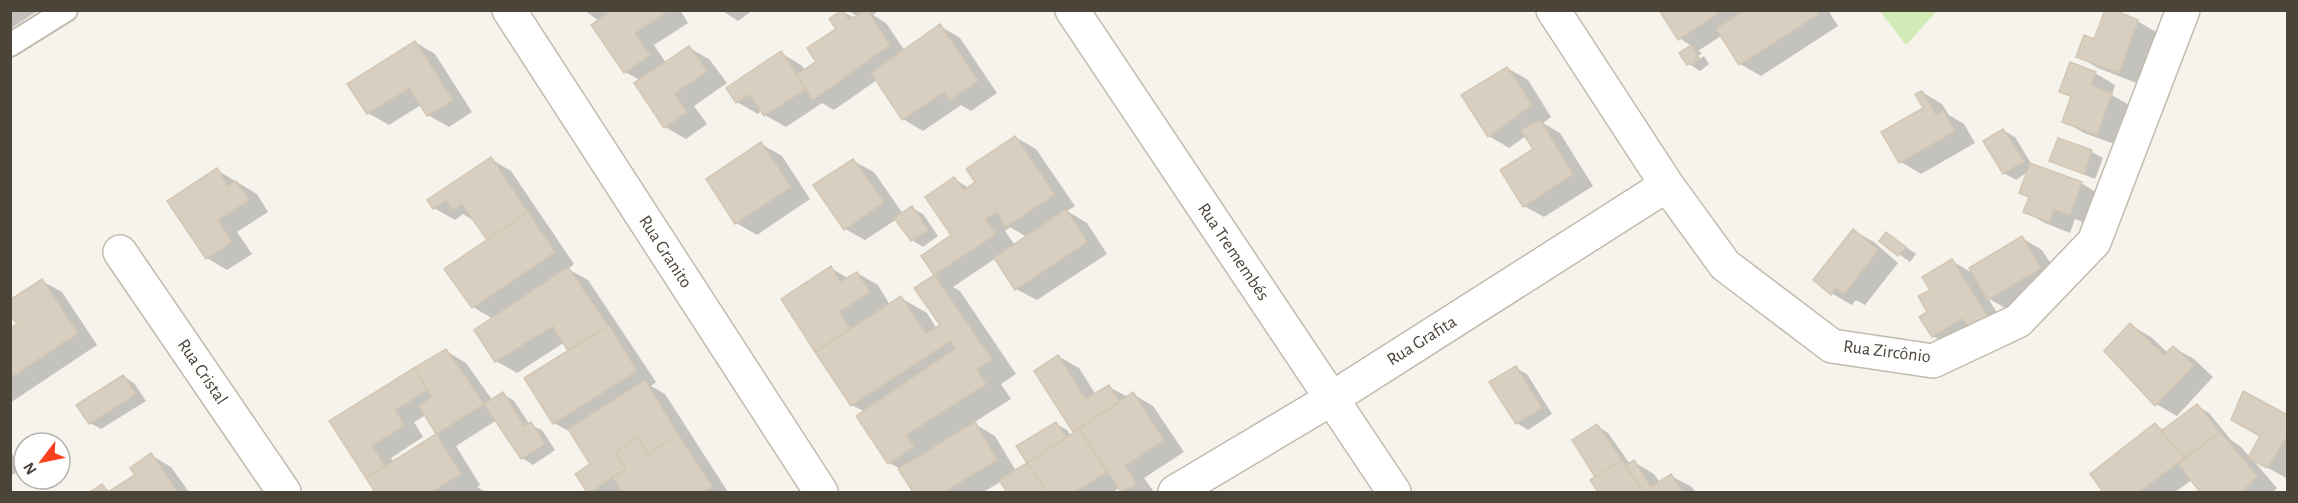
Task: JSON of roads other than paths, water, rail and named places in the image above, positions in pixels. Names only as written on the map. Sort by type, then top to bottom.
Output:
[{"type":"street","name":"Rua Granito","points":[[509,10],[821,492]]},
{"type":"street","name":"Rua Tremembés","points":[[1072,10],[1394,492]]},
{"type":"street","name":"Rua Zircônio","points":[[1553,10],[1667,185],[1725,265],[1832,346],[1933,362],[2018,321],[2094,242],[2183,10]]},
{"type":"street","name":"Rua Grafita","points":[[1175,492],[1331,399],[1667,185]]},
{"type":"street","name":"Rua Cristal","points":[[120,252],[284,492]]},
{"type":"lane","points":[[10,45],[66,10]]}]
